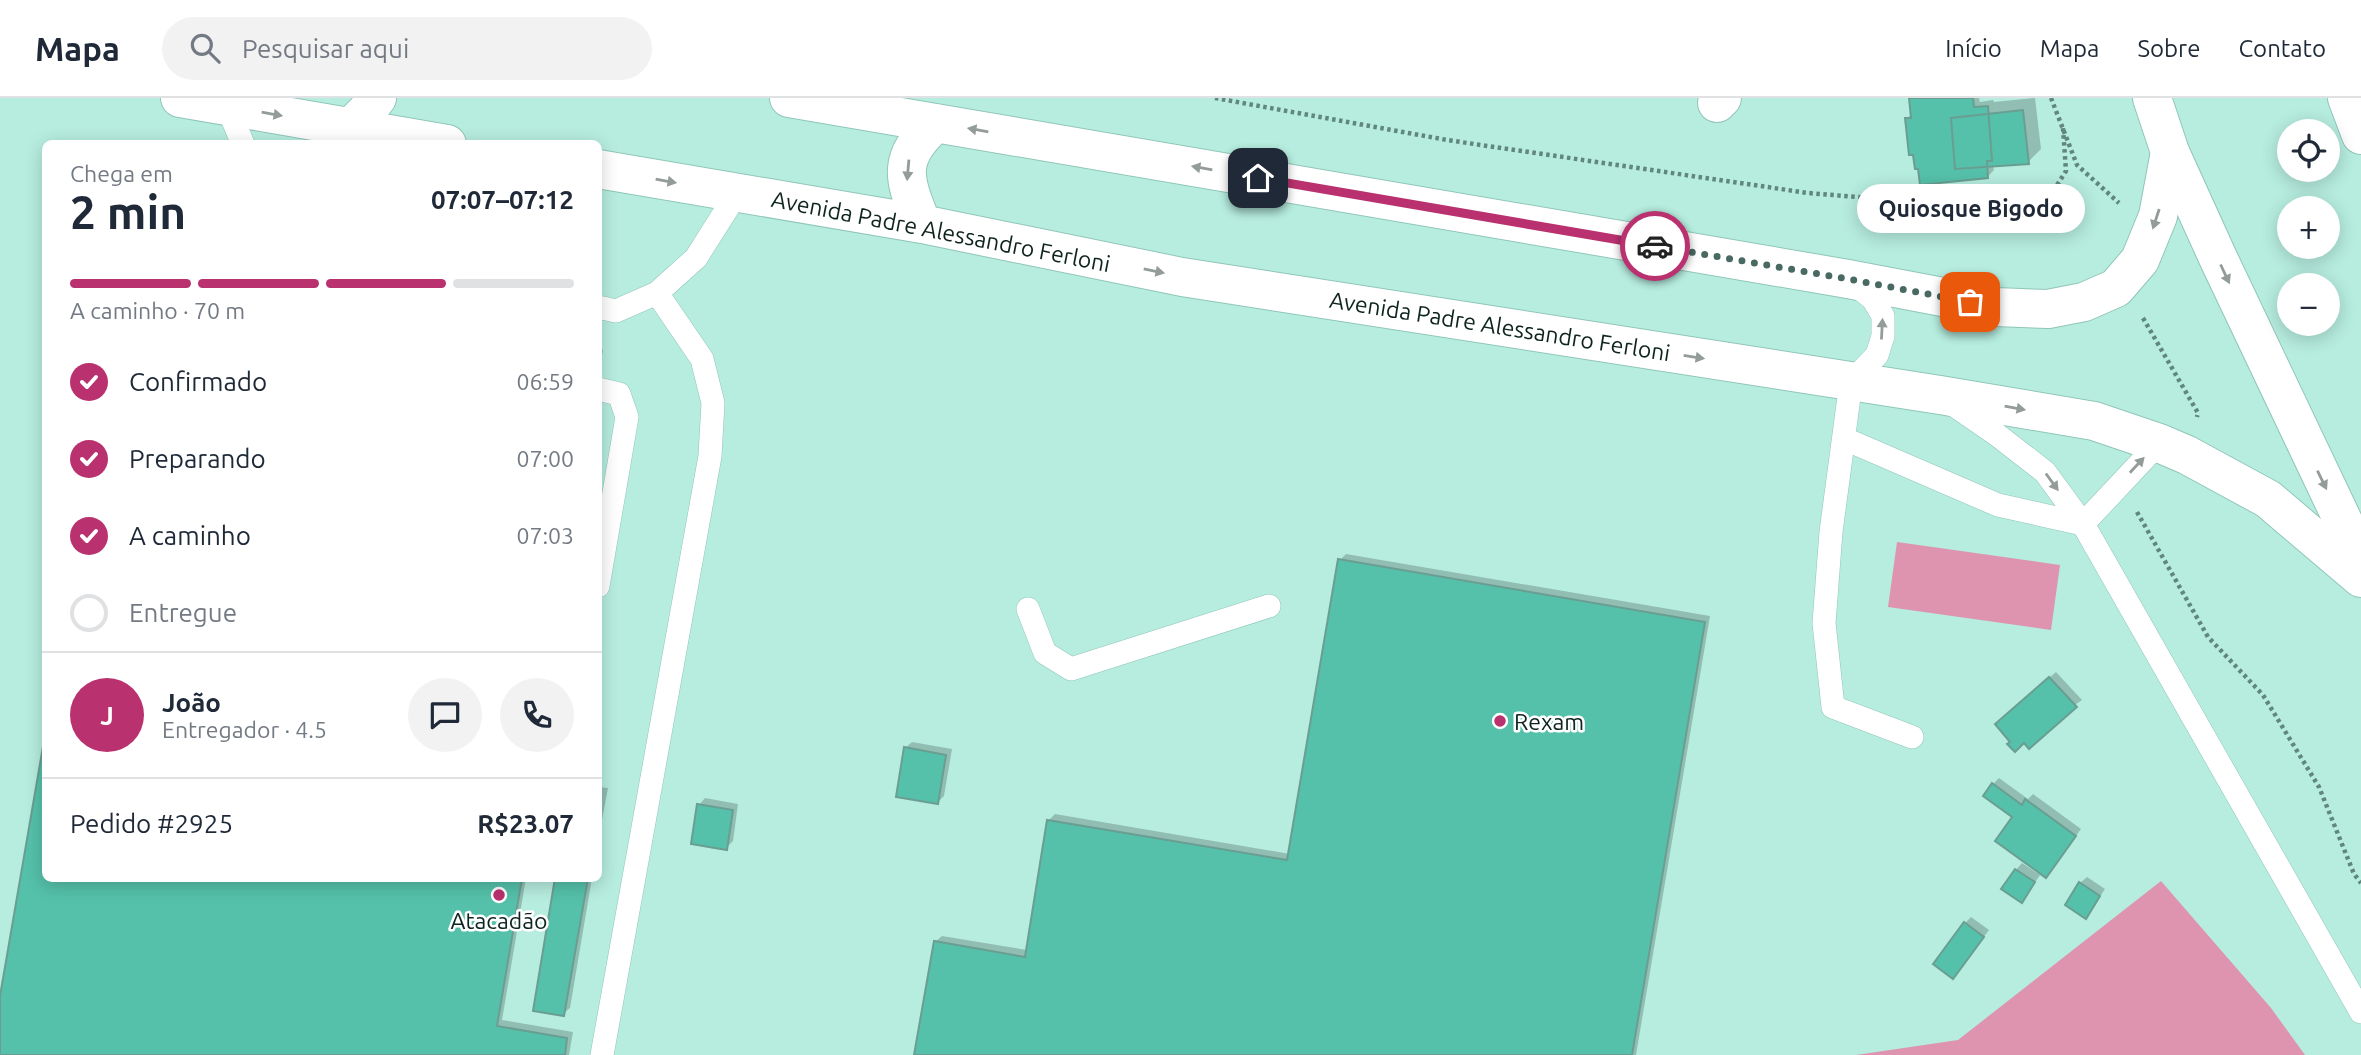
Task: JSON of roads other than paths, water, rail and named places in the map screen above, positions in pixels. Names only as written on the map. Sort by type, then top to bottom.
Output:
[{"type":"main road","points":[[180,98],[424,140]]},
{"type":"main road","points":[[351,127],[377,98]]},
{"type":"main road","points":[[789,98],[1848,279],[1995,307],[2048,309],[2084,302],[2116,288],[2140,260],[2158,216],[2170,152]]},
{"type":"main road","points":[[2152,98],[2170,152],[2283,398],[2361,559]]},
{"type":"main road","points":[[2347,98],[2361,135]]},
{"type":"main road","points":[[922,224],[907,184],[907,167],[911,150],[936,123]]},
{"type":"main road","name":"Avenida Padre Alessandro Ferloni","points":[[602,170],[922,224],[1182,276],[1940,395],[2094,422],[2187,455],[2268,499],[2361,578]]},
{"type":"lane","points":[[228,106],[241,140]]},
{"type":"lane","points":[[602,308],[616,311],[657,293],[696,258],[737,193]]},
{"type":"lane","points":[[1848,279],[1872,299],[1883,316],[1883,336],[1877,355],[1852,383],[1831,532],[1824,623],[1833,706],[1912,737]]},
{"type":"lane","points":[[602,1055],[710,456],[713,403],[702,359],[657,293]]},
{"type":"lane","points":[[602,390],[619,394],[627,417],[602,563]]},
{"type":"lane","points":[[1940,395],[2045,472],[2083,524],[2361,1012]]},
{"type":"lane","points":[[1845,439],[1998,505],[2083,524]]},
{"type":"lane","points":[[2083,524],[2159,443]]},
{"type":"lane","points":[[1028,609],[1045,653],[1071,669],[1269,606]]},
{"type":"place","name":"Quiosque Bigodo","points":[[1970,302]]},
{"type":"place","name":"Rexam","points":[[1500,721]]},
{"type":"place","name":"Atacadão","points":[[499,895]]}]
